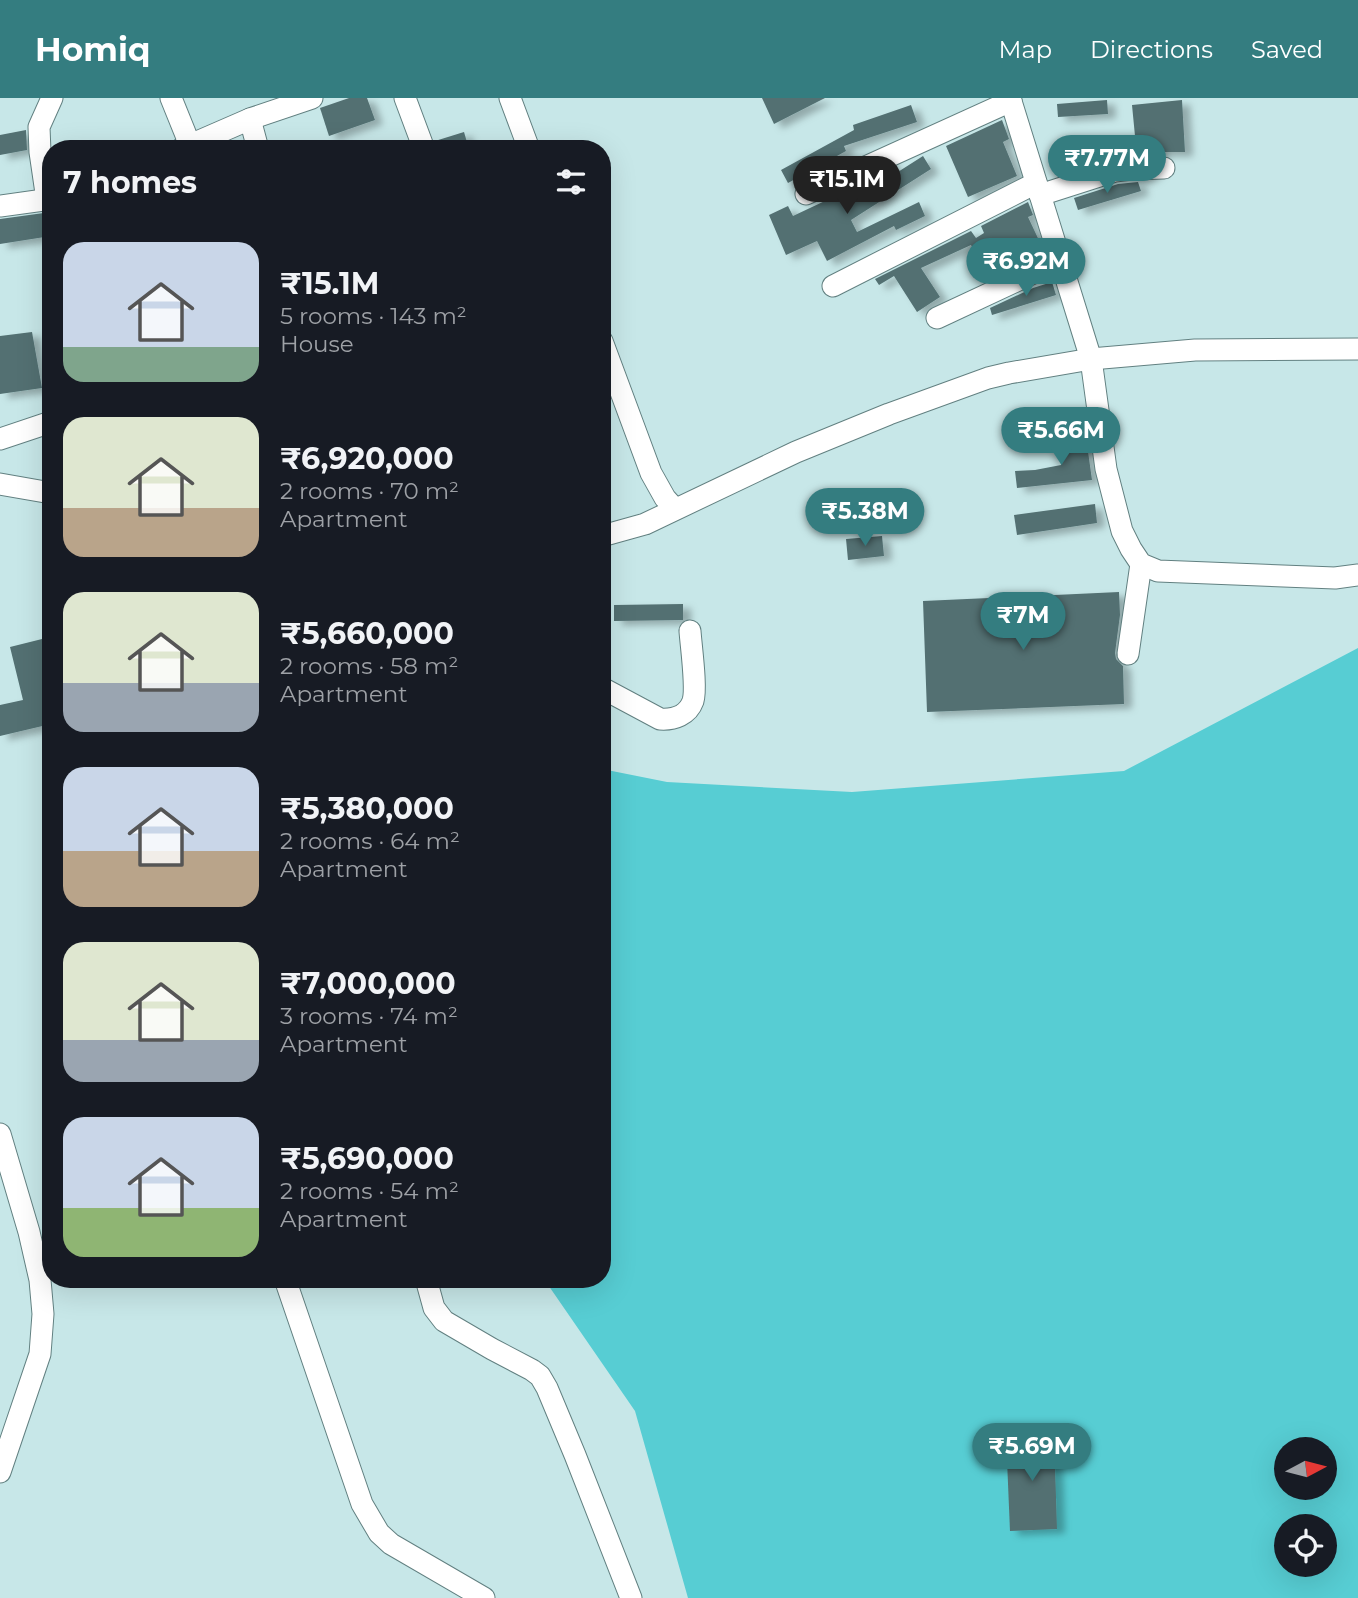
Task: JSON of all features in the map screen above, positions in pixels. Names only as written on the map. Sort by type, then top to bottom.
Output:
[{"type":"lane","points":[[42,162],[39,127],[52,98]]},
{"type":"lane","points":[[171,98],[184,140]]},
{"type":"lane","points":[[202,140],[250,119],[312,98]]},
{"type":"lane","points":[[405,98],[421,140]]},
{"type":"lane","points":[[510,98],[526,140]]},
{"type":"lane","points":[[806,194],[1010,99],[1091,359],[1106,469],[1122,531],[1141,564],[1158,571],[1335,578],[1358,575]]},
{"type":"lane","points":[[250,119],[256,140]]},
{"type":"lane","points":[[833,286],[1038,189],[1115,171],[1164,168]]},
{"type":"lane","points":[[0,206],[42,200]]},
{"type":"lane","points":[[937,318],[1061,260]]},
{"type":"lane","points":[[611,533],[645,524],[796,452],[988,378],[1091,359],[1195,350],[1358,349]]},
{"type":"lane","points":[[611,366],[650,473],[675,509]]},
{"type":"lane","points":[[0,439],[42,425]]},
{"type":"lane","points":[[0,484],[42,491]]},
{"type":"lane","points":[[1128,654],[1141,564]]},
{"type":"lane","points":[[611,693],[660,719],[671,720],[682,715],[693,700],[690,631]]},
{"type":"lane","points":[[0,1134],[29,1232],[40,1280],[43,1314],[40,1354],[5,1441],[0,1472]]},
{"type":"lane","points":[[288,1288],[362,1504],[379,1533],[391,1544],[484,1598]]},
{"type":"lane","points":[[428,1288],[434,1308],[444,1321],[540,1376],[571,1445],[631,1598]]},
{"type":"shaded area","points":[[1358,648],[1358,1598],[688,1598],[635,1411],[550,1288],[611,1288],[611,771],[667,782],[852,792],[1124,771]]},
{"type":"building","points":[[349,98],[367,98],[375,120],[329,136],[320,108]]},
{"type":"building","points":[[762,98],[825,98],[774,124]]},
{"type":"building","points":[[1107,100],[1108,114],[1058,117],[1057,104]]},
{"type":"building","points":[[1182,100],[1185,152],[1129,152],[1130,156],[1106,160],[1097,141],[1135,136],[1132,105]]},
{"type":"building","points":[[911,105],[917,122],[844,146],[846,151],[788,183],[781,170],[854,130],[853,125]]},
{"type":"building","points":[[1002,120],[1009,139],[1003,142],[1017,176],[968,197],[946,146]]},
{"type":"building","points":[[26,130],[27,150],[0,155],[0,135]]},
{"type":"building","points":[[464,132],[466,140],[438,140]]},
{"type":"building","points":[[923,156],[931,169],[851,220],[857,232],[919,202],[925,216],[896,230],[894,226],[827,261],[817,241],[786,255],[769,215],[788,206],[793,216],[863,183],[868,191]]},
{"type":"building","points":[[1138,182],[1141,191],[1078,210],[1074,198],[1118,184]]},
{"type":"building","points":[[1028,202],[1033,215],[1028,217],[1044,251],[988,279],[971,245],[921,268],[940,297],[917,312],[894,276],[879,285],[875,279],[971,231],[976,238],[984,233],[981,226]]},
{"type":"building","points":[[42,213],[42,237],[0,244],[0,219]]},
{"type":"building","points":[[1052,282],[1056,295],[992,315],[990,308]]},
{"type":"building","points":[[32,332],[42,388],[0,394],[0,336]]},
{"type":"building","points":[[1086,437],[1092,480],[1017,488],[1015,471],[1061,465],[1059,440]]},
{"type":"building","points":[[1095,504],[1097,523],[1017,535],[1014,515]]},
{"type":"building","points":[[882,536],[884,556],[848,560],[846,539]]},
{"type":"building","points":[[1119,592],[1120,615],[1115,653],[1116,659],[1123,666],[1124,704],[927,712],[923,601]]},
{"type":"building","points":[[683,604],[683,620],[614,621],[614,605]]},
{"type":"building","points":[[42,639],[42,726],[0,736],[0,705],[23,700],[10,647]]},
{"type":"building","points":[[1054,1435],[1057,1529],[1010,1531],[1006,1436]]}]
